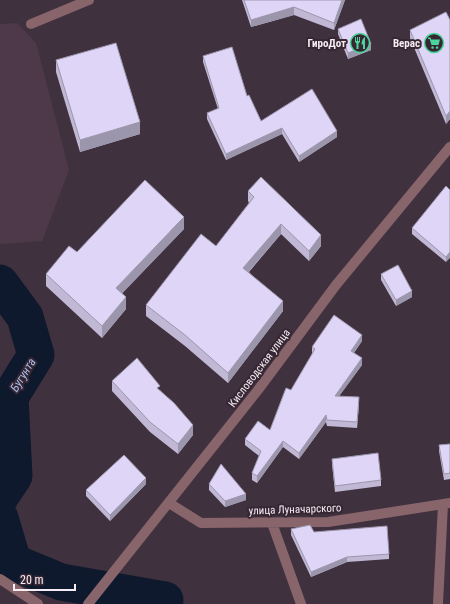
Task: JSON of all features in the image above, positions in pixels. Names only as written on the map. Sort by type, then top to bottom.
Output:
[{"type":"street","points":[[31,24],[88,0]]},
{"type":"street","name":"Кисловодская улица","points":[[88,604],[258,390],[336,285],[450,147]]},
{"type":"street","name":"улица Луначарского","points":[[169,503],[201,523],[328,522],[447,503]]},
{"type":"street","points":[[438,604],[447,503]]},
{"type":"street","points":[[272,523],[301,604]]},
{"type":"street","points":[[0,579],[38,604]]},
{"type":"shaded area","points":[[17,23],[36,43],[69,170],[42,241],[0,244],[0,24]]},
{"type":"building","points":[[244,0],[342,0],[334,23],[294,7],[251,20]]},
{"type":"building","points":[[446,12],[450,20],[450,111],[446,116],[410,30]]},
{"type":"building","points":[[361,19],[371,44],[348,53],[338,29]]},
{"type":"building","points":[[116,43],[140,122],[80,140],[56,60]]},
{"type":"building","points":[[232,47],[247,96],[249,95],[261,121],[312,89],[337,131],[299,156],[282,128],[226,154],[207,113],[219,108],[203,56]]},
{"type":"building","points":[[261,177],[321,235],[309,251],[281,224],[243,268],[283,301],[228,373],[185,335],[146,305],[201,234],[216,246],[254,197],[248,191]]},
{"type":"building","points":[[145,180],[184,217],[116,288],[126,297],[102,326],[46,274],[69,246],[77,252]]},
{"type":"building","points":[[446,186],[450,190],[450,252],[446,257],[412,228]]},
{"type":"building","points":[[398,265],[412,291],[396,300],[381,274]]},
{"type":"building","points":[[334,315],[362,335],[351,351],[362,358],[335,396],[359,397],[357,422],[327,420],[326,415],[299,453],[283,441],[257,476],[252,473],[261,451],[245,439],[258,421],[270,430],[286,388],[291,390],[315,349],[312,347]]},
{"type":"building","points":[[137,358],[160,386],[157,388],[174,403],[193,425],[178,444],[150,422],[112,381]]},
{"type":"building","points":[[450,444],[450,473],[444,474],[439,445]]},
{"type":"building","points":[[378,453],[381,480],[335,486],[332,459]]},
{"type":"building","points":[[124,455],[146,478],[110,515],[86,490]]},
{"type":"building","points":[[221,464],[246,494],[225,501],[209,484]]},
{"type":"building","points":[[310,525],[314,532],[387,526],[389,554],[347,557],[311,572],[291,529]]},
{"type":"waterway","name":"Бугунта","points":[[0,283],[25,317],[36,355],[10,397],[14,476],[0,497]]},
{"type":"waterway","name":"Бугунта","points":[[0,518],[13,562],[61,582],[165,600]]},
{"type":"place","name":"ГироДот","points":[[360,43]]},
{"type":"place","name":"Верас","points":[[434,43]]}]
